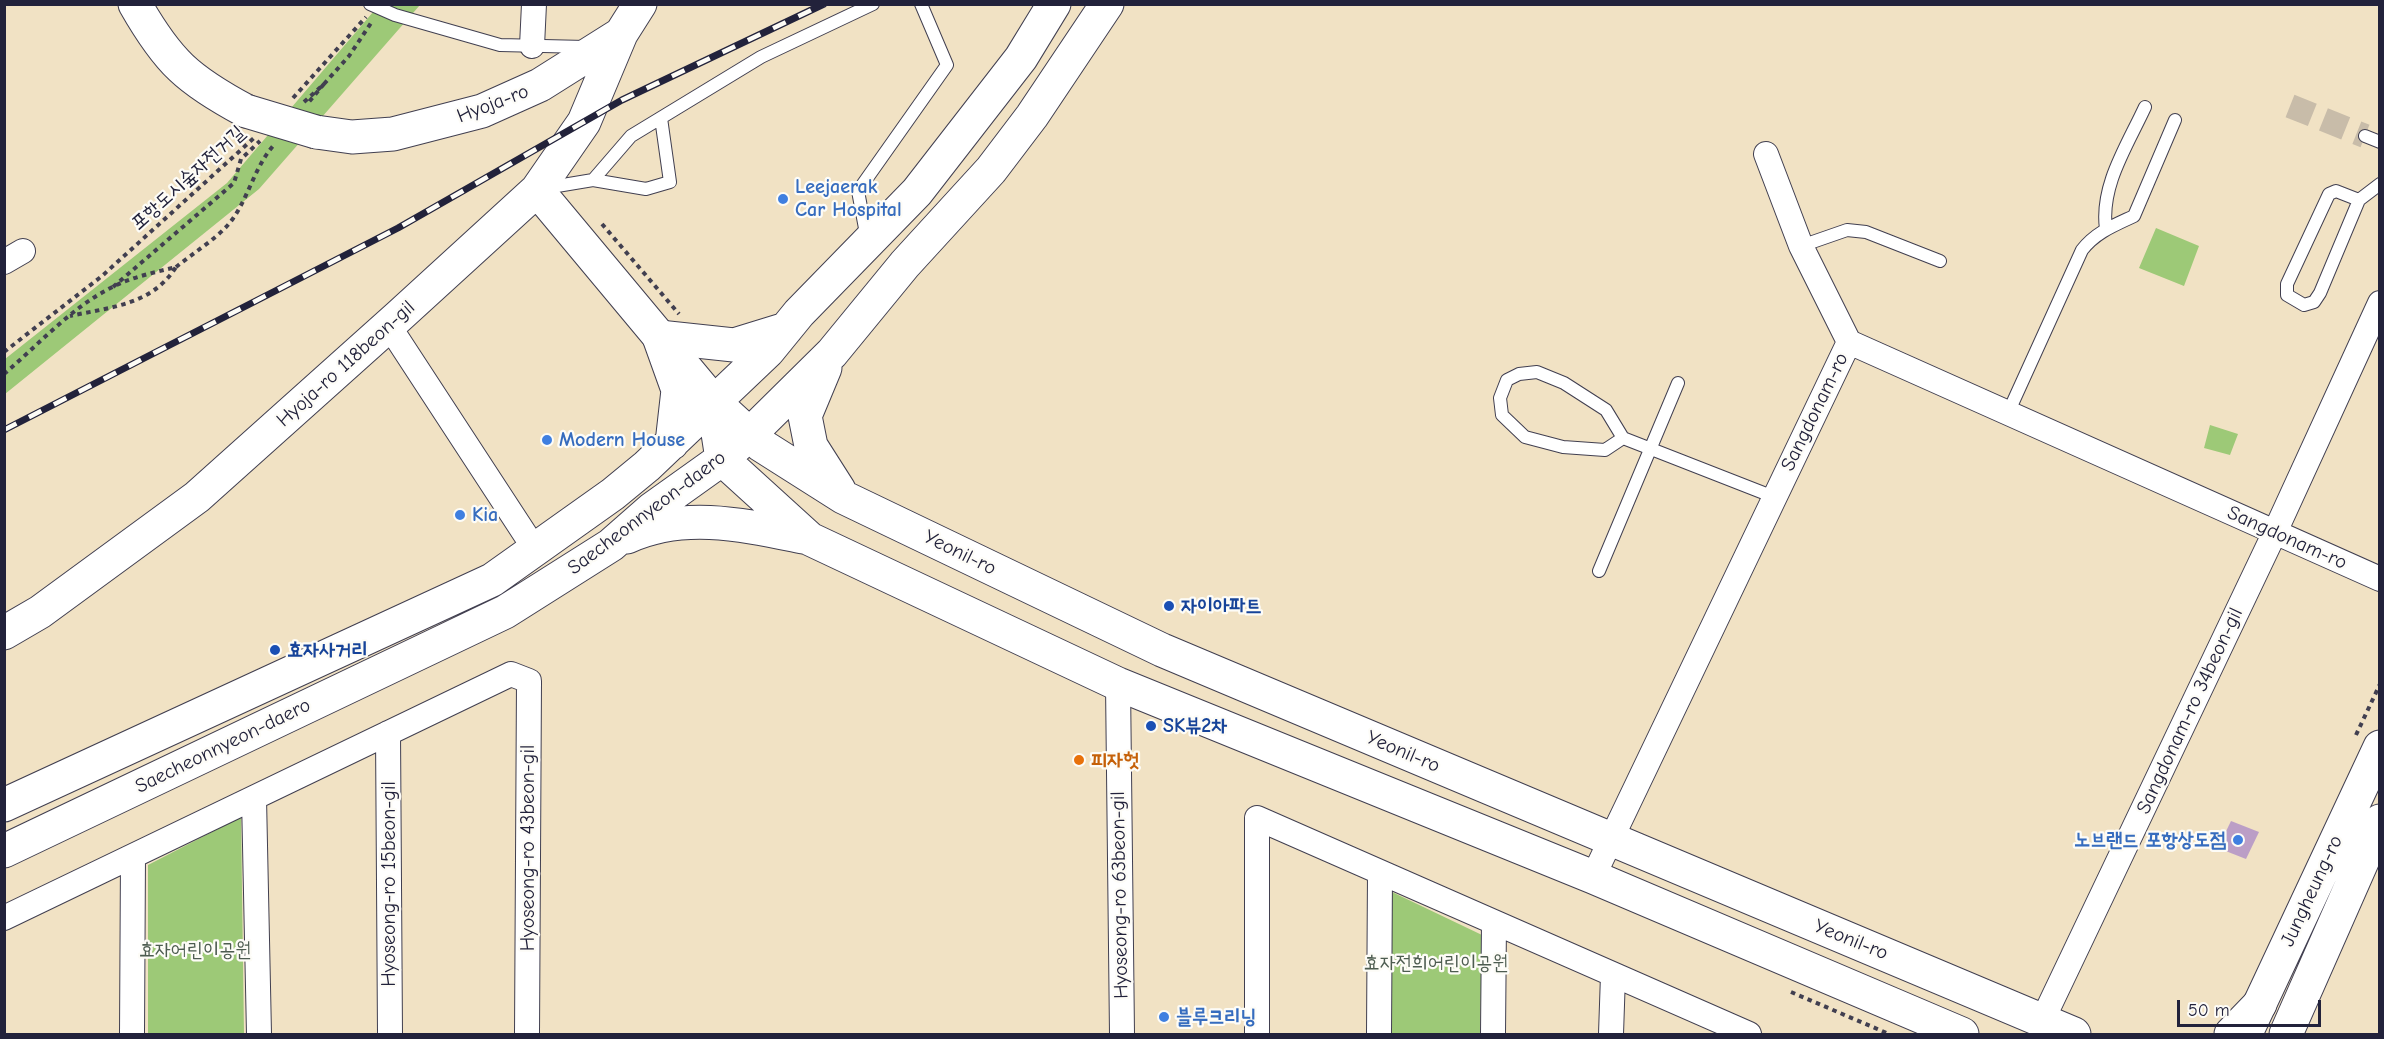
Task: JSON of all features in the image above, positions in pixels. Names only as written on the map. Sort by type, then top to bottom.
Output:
[{"type":"main road","points":[[135,4],[153,36],[184,74],[254,121]]},
{"type":"main road","name":"Hyoja-ro","points":[[254,121],[306,116],[352,137],[393,134],[482,111],[540,85],[612,41],[640,4]]},
{"type":"main road","name":"Saecheonnyeon-daero","points":[[4,850],[505,612],[611,544],[652,509],[722,459],[750,435],[832,353],[905,264],[991,170],[1032,116],[1107,4]]},
{"type":"main road","name":"Saecheonnyeon-daero","points":[[4,805],[492,580],[614,494],[672,443],[768,351],[786,329],[917,192],[1021,58],[1048,14]]},
{"type":"main road","name":"Hyoja-ro 118beon-gil","points":[[4,633],[40,612],[196,497],[389,326],[537,190],[584,122],[612,41]]},
{"type":"main road","name":"Yeonil-ro","points":[[537,190],[713,402],[750,435],[843,497],[1162,650],[1609,840],[2043,1019],[2074,1035]]},
{"type":"main road","points":[[672,443],[678,390],[660,337],[734,345],[786,329]]},
{"type":"main road","points":[[832,353],[805,416],[811,446],[843,497]]},
{"type":"main road","points":[[713,402],[722,459],[810,539]]},
{"type":"main road","points":[[611,544],[650,526],[698,522],[738,524],[810,539],[1118,684],[1593,877],[1962,1035]]},
{"type":"main road","name":"Jungheung-ro","points":[[2245,1035],[2379,747]]},
{"type":"main road","name":"Jungheung-ro","points":[[2286,1035],[2379,821]]},
{"type":"main road","points":[[2231,1035],[2260,1004]]},
{"type":"street","points":[[532,46],[534,4]]},
{"type":"street","points":[[1766,154],[1801,246],[1849,342]]},
{"type":"street","name":"Sangdonam-ro 34beon-gil","points":[[2043,1019],[2275,532],[2379,303]]},
{"type":"street","points":[[389,326],[536,551]]},
{"type":"street","name":"Sangdonam-ro","points":[[1593,877],[1849,342],[2379,579]]},
{"type":"street","name":"Hyoseong-ro 43beon-gil","points":[[388,733],[511,674],[529,681],[527,1035]]},
{"type":"street","name":"Hyoseong-ro 63beon-gil","points":[[1118,684],[1122,1035]]},
{"type":"street","points":[[4,918],[388,733]]},
{"type":"street","name":"Hyoseong-ro 15beon-gil","points":[[388,733],[390,1035]]},
{"type":"street","points":[[254,798],[259,1035]]},
{"type":"street","points":[[1257,1035],[1257,818],[1738,1032]]},
{"type":"street","points":[[132,1035],[133,856]]},
{"type":"street","points":[[1379,1035],[1380,873]]},
{"type":"street","points":[[1493,1035],[1494,922]]},
{"type":"street","points":[[1611,1035],[1613,975]]},
{"type":"lane","points":[[593,180],[631,136],[761,57],[873,4]]},
{"type":"lane","points":[[868,243],[858,191],[947,65],[921,4]]},
{"type":"lane","points":[[373,6],[500,45],[532,46],[612,41]]},
{"type":"lane","points":[[2106,229],[2103,208],[2109,186],[2145,107]]},
{"type":"lane","points":[[537,190],[593,180],[646,189],[670,182],[661,118]]},
{"type":"lane","points":[[2008,413],[2082,249],[2106,229],[2134,216],[2175,120]]},
{"type":"lane","points":[[2365,136],[2379,142]]},
{"type":"lane","points":[[2360,200],[2336,191],[2329,194],[2287,284],[2287,295],[2304,305],[2314,302],[2360,200],[2379,184]]},
{"type":"lane","points":[[1801,246],[1847,230],[1866,232],[1940,261]]},
{"type":"lane","points":[[1623,438],[1605,450],[1563,447],[1525,436],[1502,415],[1500,398],[1507,380],[1519,374],[1537,372],[1564,383],[1606,410],[1623,438],[1651,451],[1774,497]]},
{"type":"lane","points":[[1599,572],[1678,383]]},
{"type":"path","points":[[306,116],[324,84],[350,56],[373,6]]},
{"type":"path","points":[[286,106],[365,20],[373,6]]},
{"type":"path","name":"포항도시숲자전거길","points":[[4,352],[102,276],[254,121]]},
{"type":"path","points":[[4,374],[70,316],[113,287],[234,183],[241,159],[266,136]]},
{"type":"path","points":[[70,316],[133,303],[168,280],[176,267],[228,225],[257,173],[260,160],[275,143]]},
{"type":"path","points":[[598,219],[703,341]]},
{"type":"path","points":[[113,287],[134,278],[176,267]]},
{"type":"path","points":[[1782,987],[1889,1035]]},
{"type":"green space","points":[[379,5],[420,5],[259,189],[5,394],[5,359],[227,183]]},
{"type":"green space","points":[[2156,228],[2199,246],[2184,286],[2139,268]]},
{"type":"green space","points":[[2210,425],[2238,434],[2230,455],[2204,448]]},
{"type":"green space","name":"효자어린이공원","points":[[241,817],[244,1034],[148,1034],[148,865]]},
{"type":"green space","name":"효자전희어린이공원","points":[[1392,892],[1482,935],[1480,1034],[1391,1034]]},
{"type":"building","name":"노브랜드 포항상도점","points":[[2231,821],[2259,832],[2246,859],[2218,848]]},
{"type":"tunnel","points":[[2290,106],[2365,136]]},
{"type":"railway","points":[[4,430],[398,228],[622,100],[824,4]]},
{"type":"place","name":"Leejaerak Car Hospital","points":[[783,199]]},
{"type":"place","name":"Modern House","points":[[547,440]]},
{"type":"place","name":"Kia","points":[[460,515]]},
{"type":"place","name":"자이아파트","points":[[1169,606]]},
{"type":"place","name":"효자사거리","points":[[275,650]]},
{"type":"place","name":"SK뷰2차","points":[[1151,726]]},
{"type":"place","name":"피자헛","points":[[1079,760]]},
{"type":"place","name":"노브랜드 포항상도점","points":[[2238,840]]},
{"type":"place","name":"블루크리닝","points":[[1164,1017]]}]
